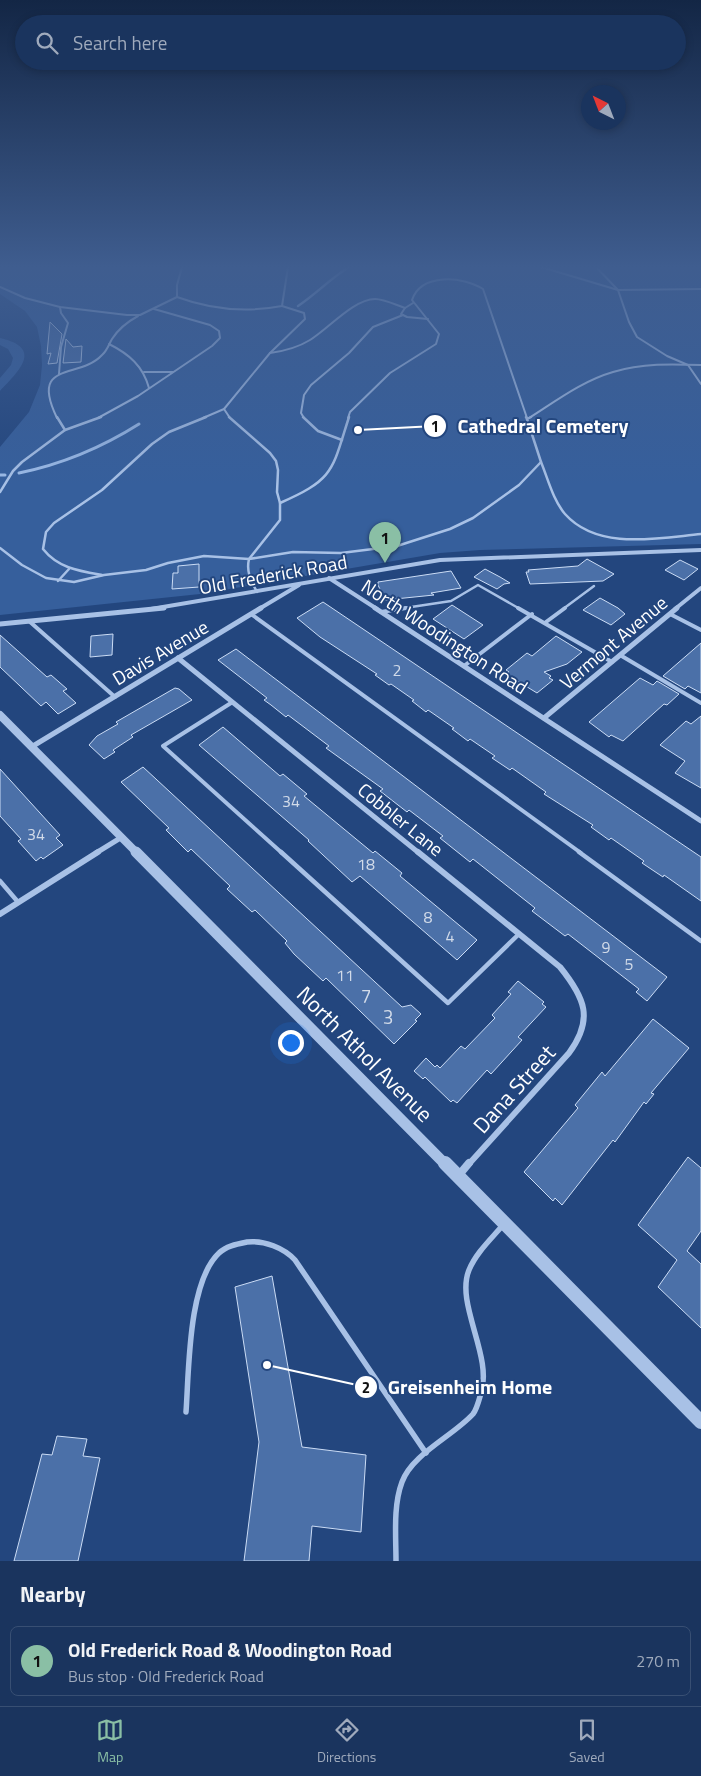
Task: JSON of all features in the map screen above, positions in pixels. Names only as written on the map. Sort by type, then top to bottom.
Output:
[{"type":"street","name":"Old Frederick Road","points":[[0,624],[164,608],[329,578],[450,559],[701,550]]},
{"type":"street","name":"North Woodington Road","points":[[329,578],[701,821]]},
{"type":"street","name":"Davis Avenue","points":[[33,746],[304,583]]},
{"type":"street","name":"Vermont Avenue","points":[[544,718],[701,588]]},
{"type":"street","name":"Cobbler Lane","points":[[178,658],[560,968],[572,982],[585,1018]]},
{"type":"street","name":"North Athol Avenue","points":[[0,715],[123,836],[701,1422]]},
{"type":"street","points":[[0,914],[123,836]]},
{"type":"street","name":"Dana Street","points":[[458,1177],[569,1053],[580,1038],[585,1018]]},
{"type":"lane","points":[[59,374],[63,340]]},
{"type":"lane","points":[[65,430],[55,416],[50,397],[53,381],[59,374],[94,362],[106,351],[112,340]]},
{"type":"lane","points":[[0,492],[13,470],[65,430],[100,417],[138,396],[219,340]]},
{"type":"lane","points":[[104,575],[69,568],[48,556],[43,549],[46,532],[54,523],[102,490],[136,457],[169,432],[224,410],[283,340]]},
{"type":"lane","points":[[270,353],[288,351],[312,340]]},
{"type":"lane","points":[[342,440],[326,435],[309,426],[301,413],[304,395],[311,384],[349,353],[361,340]]},
{"type":"lane","points":[[280,503],[304,494],[324,481],[332,470],[350,412],[356,404],[390,373],[436,344],[437,340]]},
{"type":"lane","points":[[500,340],[541,462],[564,514],[573,524],[584,531],[613,538],[701,534]]},
{"type":"lane","points":[[641,340],[667,356],[688,365],[701,384]]},
{"type":"lane","points":[[109,344],[126,354],[144,372],[149,388]]},
{"type":"lane","points":[[661,365],[667,356]]},
{"type":"lane","points":[[527,419],[598,377],[627,368],[661,365],[701,365]]},
{"type":"lane","points":[[144,372],[165,373],[175,371]]},
{"type":"lane","points":[[224,410],[230,418],[276,461],[278,470],[277,492],[280,503],[280,520],[249,559],[247,567],[248,574],[257,592]]},
{"type":"lane","points":[[0,548],[22,565],[46,578],[74,582],[104,575],[146,570],[168,563],[204,556],[249,559],[293,552],[365,551],[397,546],[450,529],[492,506],[519,485],[541,462]]},
{"type":"lane","points":[[58,581],[69,568]]},
{"type":"lane","points":[[381,612],[451,601],[478,585],[546,622],[612,662]]},
{"type":"lane","points":[[546,622],[594,586]]},
{"type":"lane","points":[[251,614],[701,941]]},
{"type":"lane","points":[[464,666],[532,614]]},
{"type":"lane","points":[[670,614],[701,630]]},
{"type":"lane","points":[[29,621],[115,697]]},
{"type":"lane","points":[[620,655],[701,703]]},
{"type":"lane","points":[[231,702],[163,746],[448,1003],[520,934]]},
{"type":"lane","points":[[0,881],[18,902]]},
{"type":"lane","points":[[396,1561],[397,1502],[402,1480],[412,1465],[474,1413],[479,1398],[484,1370],[469,1308],[468,1272],[476,1257],[504,1224]]},
{"type":"lane","points":[[186,1412],[196,1301],[204,1274],[217,1254],[231,1246],[250,1241],[270,1245],[288,1253],[293,1259],[426,1453]]},
{"type":"shaded area","points":[[0,340],[13,342],[21,348],[24,354],[24,361],[14,376],[0,391],[0,378],[11,365],[13,358],[8,349],[0,345]]},
{"type":"shaded area","points":[[40,340],[701,340],[701,544],[480,550],[440,553],[200,594],[0,615],[0,447],[29,412],[40,385]]},
{"type":"building","points":[[48,340],[61,340],[57,363],[48,364],[51,353],[47,354]]},
{"type":"building","points":[[66,340],[73,347],[82,346],[81,362],[63,363]]},
{"type":"building","points":[[587,559],[614,574],[603,581],[530,584],[526,572],[529,572],[528,570],[578,566]]},
{"type":"building","points":[[680,560],[698,569],[684,580],[665,570]]},
{"type":"building","points":[[199,564],[199,587],[172,589],[173,573],[178,573],[178,566]]},
{"type":"building","points":[[485,569],[510,583],[504,584],[497,589],[474,577]]},
{"type":"building","points":[[451,571],[461,588],[431,593],[434,595],[385,600],[378,585],[378,582]]},
{"type":"building","points":[[600,598],[625,614],[611,625],[583,610]]},
{"type":"building","points":[[323,602],[701,857],[701,901],[664,875],[663,877],[642,863],[644,861],[611,838],[609,840],[591,827],[593,825],[544,794],[546,792],[512,768],[510,770],[492,758],[495,756],[470,739],[468,741],[452,729],[454,728],[428,710],[426,712],[412,701],[414,700],[320,637],[297,618]]},
{"type":"building","points":[[452,605],[483,625],[464,639],[433,619]]},
{"type":"building","points":[[113,634],[112,655],[90,657],[91,636]]},
{"type":"building","points":[[0,635],[47,677],[51,675],[67,689],[63,691],[76,703],[58,714],[46,702],[41,706],[0,667]]},
{"type":"building","points":[[556,636],[582,652],[567,664],[544,672],[551,676],[549,678],[553,680],[537,693],[506,674],[509,672],[506,670],[527,653],[532,656]]},
{"type":"building","points":[[701,643],[701,693],[688,686],[685,689],[663,676]]},
{"type":"building","points":[[236,649],[667,977],[647,1001],[636,992],[639,989],[568,934],[565,936],[532,911],[535,908],[473,859],[470,862],[440,838],[443,836],[380,791],[383,789],[326,748],[329,746],[288,715],[286,717],[264,700],[267,698],[218,660]]},
{"type":"building","points":[[640,678],[653,685],[657,681],[679,694],[667,705],[664,704],[623,741],[611,735],[609,737],[589,722]]},
{"type":"building","points":[[175,688],[192,700],[131,735],[133,737],[113,750],[115,752],[104,759],[89,745],[97,736],[118,724],[116,722]]},
{"type":"building","points":[[701,716],[701,788],[675,773],[685,761],[660,745],[686,721],[691,724]]},
{"type":"building","points":[[223,727],[280,776],[283,774],[307,794],[304,796],[373,853],[375,851],[402,873],[400,876],[477,940],[457,960],[360,876],[352,882],[309,840],[199,745]]},
{"type":"building","points":[[143,767],[402,1007],[411,1005],[421,1014],[415,1020],[417,1021],[394,1044],[326,978],[323,981],[294,954],[285,943],[287,941],[255,910],[252,912],[227,889],[230,886],[191,849],[188,852],[166,830],[169,828],[121,782]]},
{"type":"building","points":[[0,769],[60,835],[56,838],[63,845],[43,859],[41,857],[36,861],[18,841],[21,839],[0,816]]},
{"type":"building","points":[[518,981],[544,1002],[542,1004],[546,1007],[518,1037],[522,1040],[491,1074],[487,1070],[457,1103],[453,1100],[451,1102],[425,1077],[423,1079],[414,1071],[426,1058],[435,1067],[437,1065],[440,1068],[461,1046],[465,1049],[495,1018],[492,1015],[511,994],[508,992]]},
{"type":"building","points":[[653,1019],[689,1048],[651,1093],[654,1094],[646,1104],[644,1102],[615,1142],[613,1140],[562,1205],[555,1198],[553,1201],[524,1172],[578,1108],[575,1105],[602,1072],[605,1076]]},
{"type":"building","points":[[688,1157],[701,1168],[701,1231],[687,1251],[701,1264],[701,1328],[658,1287],[677,1260],[638,1225]]},
{"type":"building","points":[[272,1276],[302,1447],[366,1455],[361,1532],[312,1526],[309,1561],[244,1561],[259,1442],[235,1287]]},
{"type":"building","points":[[57,1436],[87,1439],[83,1456],[100,1458],[78,1561],[14,1561],[42,1454],[52,1455]]},
{"type":"waterway","points":[[19,473],[51,465],[81,454],[110,441],[139,424]]},
{"type":"waterway","points":[[0,475],[5,475]]},
{"type":"place","name":"Cathedral Cemetery","points":[[358,430]]},
{"type":"place","name":"Old Frederick Road & Woodington Road","points":[[385,563]]},
{"type":"place","name":"Greisenheim Home","points":[[267,1365]]}]
